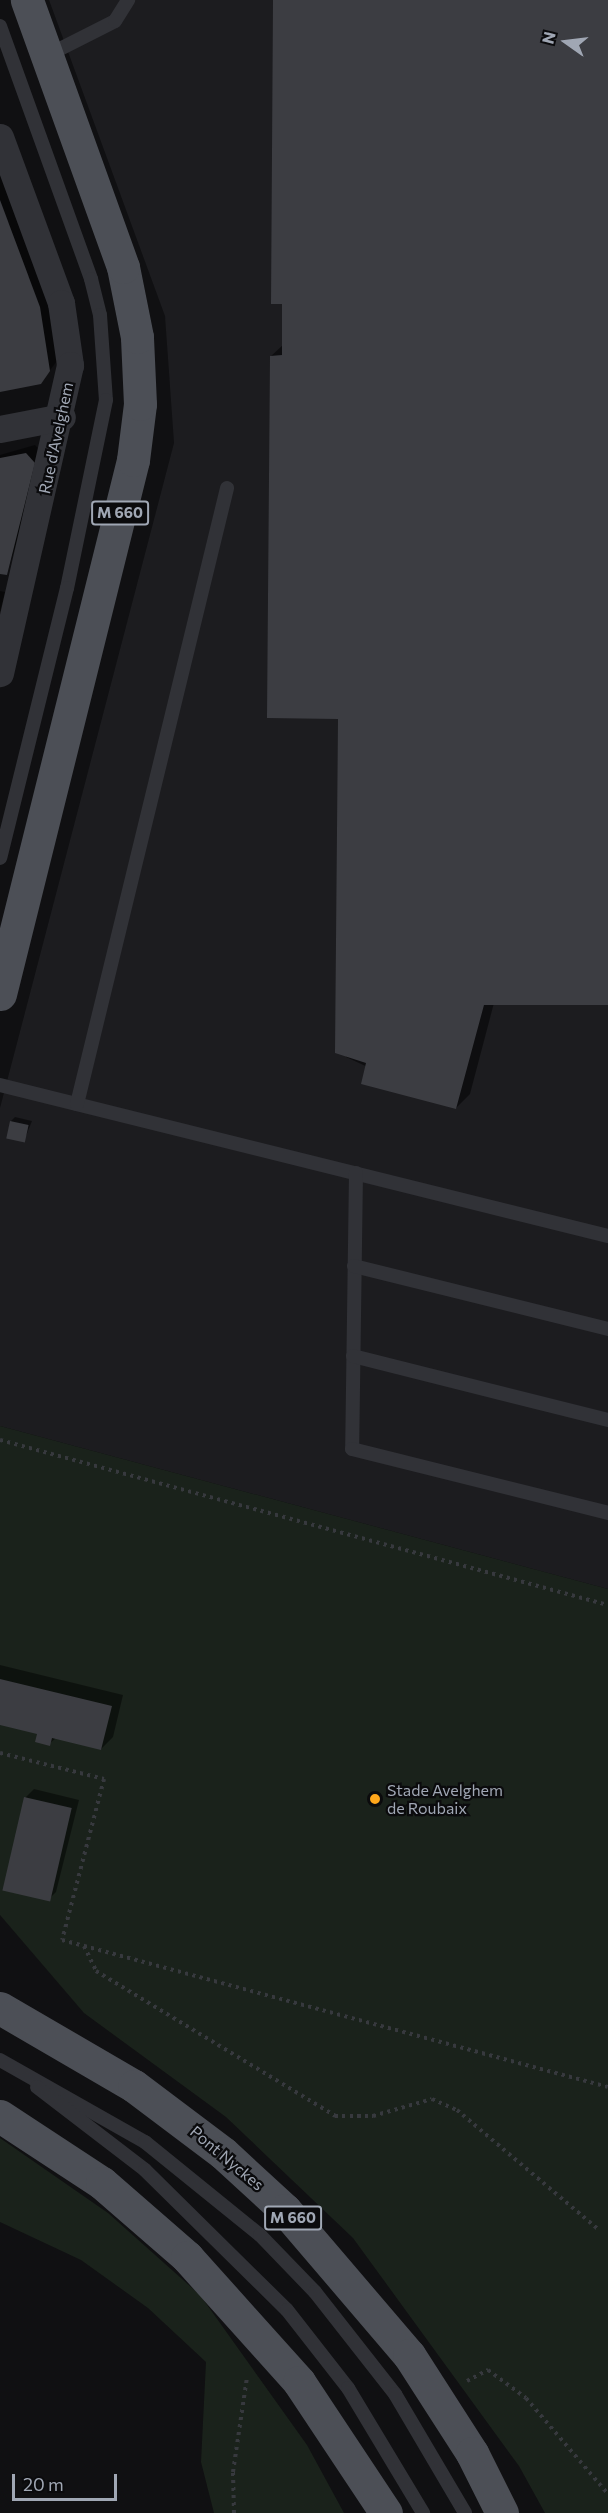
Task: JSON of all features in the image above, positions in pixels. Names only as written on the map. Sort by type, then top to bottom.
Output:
[{"type":"main road","name":"M 660","points":[[0,994],[133,460],[140,404],[137,337],[123,267],[25,0]]},
{"type":"main road","name":"Pont Nyckes","points":[[0,2008],[134,2086],[224,2153],[333,2261],[437,2397],[502,2513]]},
{"type":"main road","points":[[0,2116],[147,2220],[254,2328],[323,2414],[386,2513]]},
{"type":"street","name":"Rue d'Avelghem","points":[[0,137],[66,322],[70,365],[62,417],[0,673]]},
{"type":"street","points":[[0,429],[62,417]]},
{"type":"lane","points":[[42,45],[115,21],[128,0]]},
{"type":"lane","points":[[0,26],[91,279],[100,315],[106,400],[73,566],[0,858]]},
{"type":"lane","points":[[77,1104],[227,488]]},
{"type":"lane","points":[[0,1085],[608,1236]]},
{"type":"lane","points":[[356,1173],[352,1449],[608,1513]]},
{"type":"lane","points":[[354,1266],[608,1329]]},
{"type":"lane","points":[[353,1356],[608,1420]]},
{"type":"lane","points":[[1,2060],[146,2170],[280,2302],[348,2388],[423,2513]]},
{"type":"lane","points":[[1,2060],[145,2142],[260,2235],[315,2292],[382,2377],[465,2513]]},
{"type":"path","points":[[0,1440],[608,1605]]},
{"type":"path","points":[[0,1753],[105,1779],[62,1940],[608,2087]]},
{"type":"path","points":[[84,1946],[96,1971],[335,2116],[373,2116],[432,2099],[457,2110],[599,2230]]},
{"type":"path","points":[[234,2513],[233,2472],[254,2328]]},
{"type":"path","points":[[437,2397],[488,2370],[526,2398],[608,2494]]},
{"type":"shaded area","points":[[49,0],[608,0],[608,1589],[0,1426],[0,1108],[174,443],[165,316]]},
{"type":"shaded area","points":[[0,1426],[608,1589],[608,2513],[545,2513],[519,2466],[353,2238],[226,2117],[84,2013],[0,1915]]},
{"type":"shaded area","points":[[0,2138],[108,2213],[200,2295],[307,2445],[344,2513],[214,2513],[201,2462],[206,2362],[148,2308],[81,2260],[0,2222]]},
{"type":"building","points":[[273,0],[608,0],[608,1005],[484,1005],[456,1109],[361,1084],[366,1063],[335,1053],[338,719],[267,718],[270,356],[282,355],[282,304],[271,304]]},
{"type":"building","points":[[0,200],[40,307],[50,371],[41,384],[0,392]]},
{"type":"building","points":[[26,453],[35,463],[7,575],[0,574],[0,458]]},
{"type":"building","points":[[10,1121],[29,1125],[25,1143],[6,1139]]},
{"type":"building","points":[[0,1679],[112,1706],[101,1750],[52,1738],[50,1746],[35,1742],[37,1734],[0,1725]]},
{"type":"building","points":[[24,1797],[72,1808],[50,1902],[2,1891]]},
{"type":"place","name":"Stade Avelghem de Roubaix","points":[[375,1799]]}]
